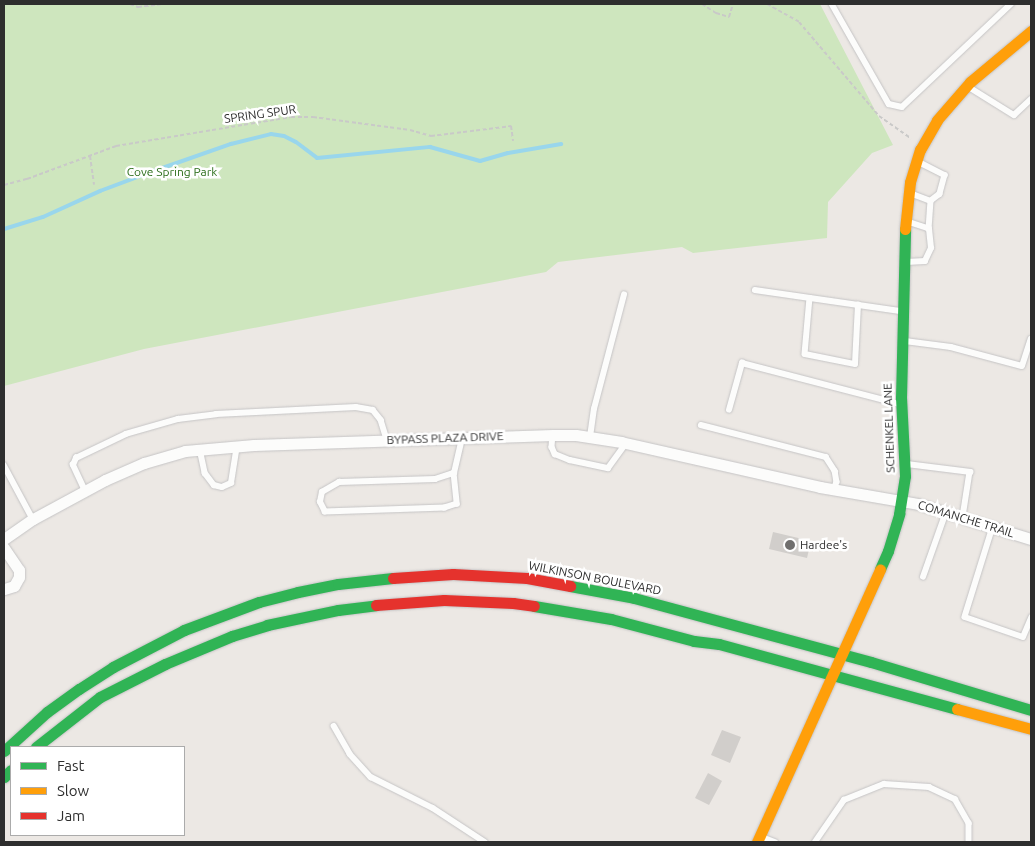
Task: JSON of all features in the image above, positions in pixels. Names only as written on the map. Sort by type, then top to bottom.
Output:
[{"type":"main road","name":"SCHENKEL LANE","points":[[759,839],[888,551],[901,502],[905,464],[901,404],[905,222],[908,192],[922,145],[936,120],[967,86],[1031,33]]},
{"type":"main road","name":"WILKINSON BOULEVARD","points":[[4,750],[47,712],[80,688],[139,652],[184,630],[244,607],[298,592],[377,579],[453,574],[527,578],[669,606],[1031,710]]},
{"type":"main road","points":[[37,746],[100,697],[173,660],[232,636],[303,616],[374,605],[444,600],[513,603],[547,607],[610,619],[694,641],[719,644],[1031,729]]},
{"type":"street","name":"BYPASS PLAZA DRIVE","points":[[4,539],[33,519],[85,491],[144,464],[200,449],[237,446],[462,437],[553,435],[590,437],[834,490],[901,502]]},
{"type":"street","name":"COMANCHE TRAIL","points":[[901,502],[946,512],[1031,539]]},
{"type":"street","points":[[4,548],[19,570],[19,577],[14,586],[4,589]]},
{"type":"lane","points":[[832,4],[889,104],[902,107],[1011,4]]},
{"type":"lane","points":[[967,86],[1014,115],[1031,99]]},
{"type":"lane","points":[[904,262],[925,261],[931,248],[929,229],[931,201],[940,194],[945,174],[917,161]]},
{"type":"lane","points":[[908,192],[931,201]]},
{"type":"lane","points":[[905,222],[929,229]]},
{"type":"lane","points":[[755,290],[904,311]]},
{"type":"lane","points":[[590,437],[594,410],[624,295]]},
{"type":"lane","points":[[810,298],[805,354],[855,364],[858,305]]},
{"type":"lane","points":[[903,340],[951,347],[1022,366],[1031,339]]},
{"type":"lane","points":[[729,410],[742,363],[901,404]]},
{"type":"lane","points":[[85,491],[73,465],[76,458],[126,434],[178,419],[225,414],[356,407],[373,410],[381,420],[387,440]]},
{"type":"lane","points":[[701,425],[826,457],[836,476],[837,482],[834,490]]},
{"type":"lane","points":[[553,435],[552,448],[555,454],[570,460],[608,468],[613,464],[626,444]]},
{"type":"lane","points":[[454,473],[434,479],[339,482],[322,492],[320,502],[325,512],[445,508],[457,504],[454,473],[462,437]]},
{"type":"lane","points":[[200,449],[205,473],[214,485],[222,487],[231,482],[237,446]]},
{"type":"lane","points":[[905,464],[970,472],[963,517]]},
{"type":"lane","points":[[4,465],[33,519]]},
{"type":"lane","points":[[923,577],[946,512]]},
{"type":"lane","points":[[993,527],[965,617],[1023,637],[1031,618]]},
{"type":"lane","points":[[334,726],[350,754],[371,777],[433,808],[486,842]]},
{"type":"lane","points":[[815,842],[844,800],[884,784],[929,787],[955,799],[969,823],[969,842]]},
{"type":"lane","points":[[759,839],[775,842]]},
{"type":"path","points":[[130,4],[138,6],[161,4]]},
{"type":"path","points":[[702,4],[716,13],[729,17],[733,4]]},
{"type":"path","points":[[767,4],[799,22],[880,116],[922,145]]},
{"type":"path","name":"SPRING SPUR","points":[[4,185],[27,179],[116,146],[291,117],[313,117],[410,130],[431,136],[511,126],[513,140]]},
{"type":"path","points":[[90,155],[94,185]]},
{"type":"green space","name":"Cove Spring Park","points":[[4,4],[820,4],[893,145],[872,153],[828,202],[827,238],[693,253],[682,247],[558,262],[546,272],[144,349],[4,386]]},
{"type":"building","name":"Hardee's","points":[[773,532],[811,541],[807,558],[769,549]]},
{"type":"building","points":[[722,730],[741,737],[730,763],[711,755]]},
{"type":"building","points":[[708,773],[722,781],[709,805],[695,798]]},
{"type":"waterway","points":[[4,229],[43,217],[100,191],[148,173],[231,144],[271,134],[284,136],[296,142],[317,158],[430,147],[480,161],[508,153],[561,144]]},
{"type":"traffic: fast","points":[[880,569],[888,551],[899,514],[905,476],[901,398],[905,229]]},
{"type":"traffic: fast","points":[[4,751],[47,712],[79,689],[113,667],[184,630],[259,602],[298,592],[338,584],[393,578]]},
{"type":"traffic: fast","points":[[570,586],[634,598],[871,662],[1031,710]]},
{"type":"traffic: fast","points":[[37,746],[100,697],[165,664],[232,636],[267,625],[338,610],[376,605]]},
{"type":"traffic: fast","points":[[534,606],[611,619],[694,641],[719,644],[957,709]]},
{"type":"traffic: fast","points":[[4,777],[10,771]]},
{"type":"traffic: slow","points":[[905,229],[910,182],[920,150],[937,120],[970,82],[1031,31]]},
{"type":"traffic: slow","points":[[757,842],[880,569]]},
{"type":"traffic: slow","points":[[957,709],[1031,729]]},
{"type":"traffic: jam","points":[[393,578],[453,574],[527,578],[570,586]]},
{"type":"traffic: jam","points":[[376,605],[444,600],[513,603],[534,606]]},
{"type":"place","name":"Hardee's","points":[[790,545]]}]
